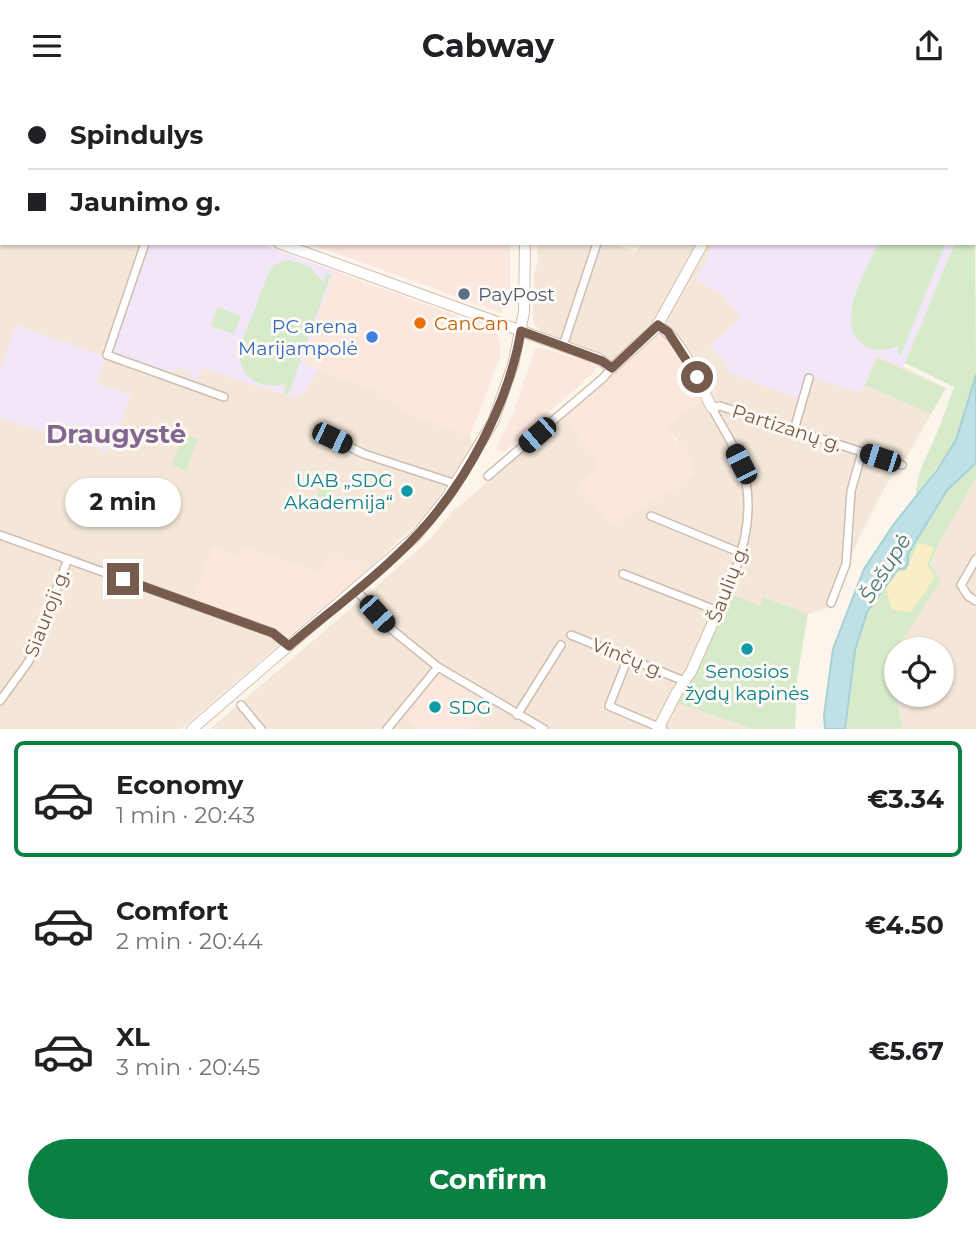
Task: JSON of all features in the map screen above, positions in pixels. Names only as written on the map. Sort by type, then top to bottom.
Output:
[{"type":"street","points":[[144,245],[107,355],[224,397]]},
{"type":"street","points":[[192,729],[416,537],[437,512],[493,422],[513,365],[526,294],[525,245]]},
{"type":"street","points":[[563,346],[596,245]]},
{"type":"street","points":[[488,476],[606,376],[658,325],[702,245]]},
{"type":"street","points":[[297,246],[602,361],[612,368]]},
{"type":"street","name":"Šaulių g.","points":[[658,325],[668,332],[682,353],[741,464],[746,482],[746,527],[741,553],[718,611],[660,728]]},
{"type":"street","points":[[794,430],[809,378]]},
{"type":"street","name":"Partizanų g.","points":[[712,408],[720,406],[902,465]]},
{"type":"street","points":[[332,438],[364,454],[456,484]]},
{"type":"street","points":[[831,603],[846,564],[851,491],[862,452]]},
{"type":"street","points":[[651,516],[741,553]]},
{"type":"street","points":[[0,534],[273,633],[289,646]]},
{"type":"street","name":"Siauroji g.","points":[[0,701],[29,661],[68,559]]},
{"type":"street","points":[[976,559],[961,585],[968,596],[976,601]]},
{"type":"street","points":[[623,574],[718,611]]},
{"type":"street","points":[[356,590],[404,642],[438,667],[544,729]]},
{"type":"street","name":"Vinčų g.","points":[[571,635],[684,681]]},
{"type":"street","points":[[517,715],[561,645]]},
{"type":"street","points":[[628,658],[609,706],[660,728]]},
{"type":"street","points":[[387,729],[438,667]]},
{"type":"street","points":[[241,705],[261,729]]},
{"type":"street","points":[[521,729],[526,720]]},
{"type":"shaded area","points":[[0,245],[263,245],[334,271],[302,364],[378,390],[406,413],[470,436],[472,443],[427,514],[366,571],[357,561],[321,574],[244,547],[240,558],[213,548],[194,601],[0,531]]},
{"type":"shaded area","points":[[150,245],[263,245],[334,271],[302,364],[318,369],[307,389],[295,398],[202,368],[197,381],[189,379],[191,372],[175,367],[173,373],[112,352]]},
{"type":"shaded area","points":[[314,245],[510,245],[510,287],[501,313]]},
{"type":"shaded area","points":[[537,245],[618,245],[636,253],[640,245],[698,245],[655,320],[644,334],[612,359],[567,344],[543,333],[535,325],[534,275],[538,261]]},
{"type":"shaded area","points":[[705,245],[954,245],[903,367],[946,388],[902,465],[898,465],[878,500],[857,542],[832,606],[808,614],[763,597],[760,606],[691,667],[651,729],[469,729],[484,703],[404,717],[417,729],[210,729],[371,591],[432,537],[451,513],[563,417],[600,462],[611,525],[678,486],[693,473],[677,439],[663,427],[710,393],[665,319]]},
{"type":"shaded area","points":[[714,245],[954,245],[903,368],[876,356],[861,393],[806,375],[799,398],[729,373],[726,363],[710,345],[741,318],[726,301],[727,298],[695,280]]},
{"type":"shaded area","points":[[334,271],[496,330],[500,357],[470,436],[406,413],[378,390],[302,364]]},
{"type":"shaded area","points":[[16,325],[105,357],[96,383],[131,395],[109,452],[0,418],[0,372]]},
{"type":"shaded area","points":[[660,333],[668,338],[704,397],[663,427],[693,459],[693,473],[679,486],[611,525],[579,485],[600,462],[563,417]]},
{"type":"shaded area","points":[[539,347],[598,365],[592,374],[504,452],[496,449],[513,413],[535,349]]},
{"type":"shaded area","points":[[976,478],[976,729],[902,729],[899,707],[954,707],[954,637],[904,637],[940,541]]},
{"type":"shaded area","points":[[0,538],[269,635],[276,639],[279,645],[181,729],[0,729]]},
{"type":"shaded area","points":[[244,547],[320,574],[327,560],[336,558],[357,561],[366,571],[289,636],[194,601],[213,548],[240,558]]},
{"type":"shaded area","points":[[440,676],[485,703],[469,729],[417,729],[404,717],[435,678]]},
{"type":"shaded area","points":[[674,702],[753,729],[663,729]]},
{"type":"green space","points":[[877,245],[945,245],[901,355],[897,353],[899,345],[883,350],[875,349],[867,347],[856,338],[851,313],[860,283]]},
{"type":"green space","points":[[954,245],[975,245],[976,375],[956,440],[916,497],[921,469],[954,387],[905,363]]},
{"type":"green space","points":[[288,260],[309,266],[323,282],[327,273],[331,275],[288,395],[284,393],[286,384],[267,385],[251,378],[241,365],[240,356],[241,345],[269,271],[278,263]]},
{"type":"green space","points":[[218,307],[241,316],[234,334],[211,326]]},
{"type":"green space","points":[[877,358],[945,388],[931,414],[865,385]]},
{"type":"green space","points":[[183,433],[198,439],[186,471],[172,465]]},
{"type":"green space","points":[[976,463],[976,478],[940,541],[930,565],[941,580],[904,637],[884,637],[884,707],[898,707],[902,729],[845,729],[854,653],[862,624],[874,599],[897,572],[908,563],[908,554],[947,490]],"holes":[[[910,556],[911,612],[897,573],[908,568]]]},
{"type":"green space","points":[[324,473],[336,477],[329,499],[317,495]]},
{"type":"green space","points":[[728,593],[760,606],[763,597],[808,614],[797,679],[795,729],[753,729],[674,702]]},
{"type":"sand","points":[[919,543],[934,547],[927,566],[935,577],[911,612],[892,610],[886,589],[897,573],[906,569]]},
{"type":"water","name":"Šešupė","points":[[976,375],[976,463],[947,490],[908,554],[905,569],[898,569],[867,612],[855,650],[845,729],[825,729],[824,715],[833,649],[864,569],[956,440]]},
{"type":"place","name":"PayPost","points":[[464,294]]},
{"type":"place","name":"CanCan","points":[[420,323]]},
{"type":"place","name":"PC arena Marijampolė","points":[[372,337]]},
{"type":"place","name":"UAB „SDG Akademija“","points":[[407,491]]},
{"type":"place","name":"Senosios žydų kapinės","points":[[747,649]]},
{"type":"place","name":"SDG","points":[[435,707]]},
{"type":"district","name":"Draugystė","points":[[116,434]]},
{"type":"route","points":[[123,579],[273,633],[289,646],[416,537],[437,512],[493,422],[513,365],[521,331],[602,361],[612,368],[658,325],[668,332],[697,377]]}]
